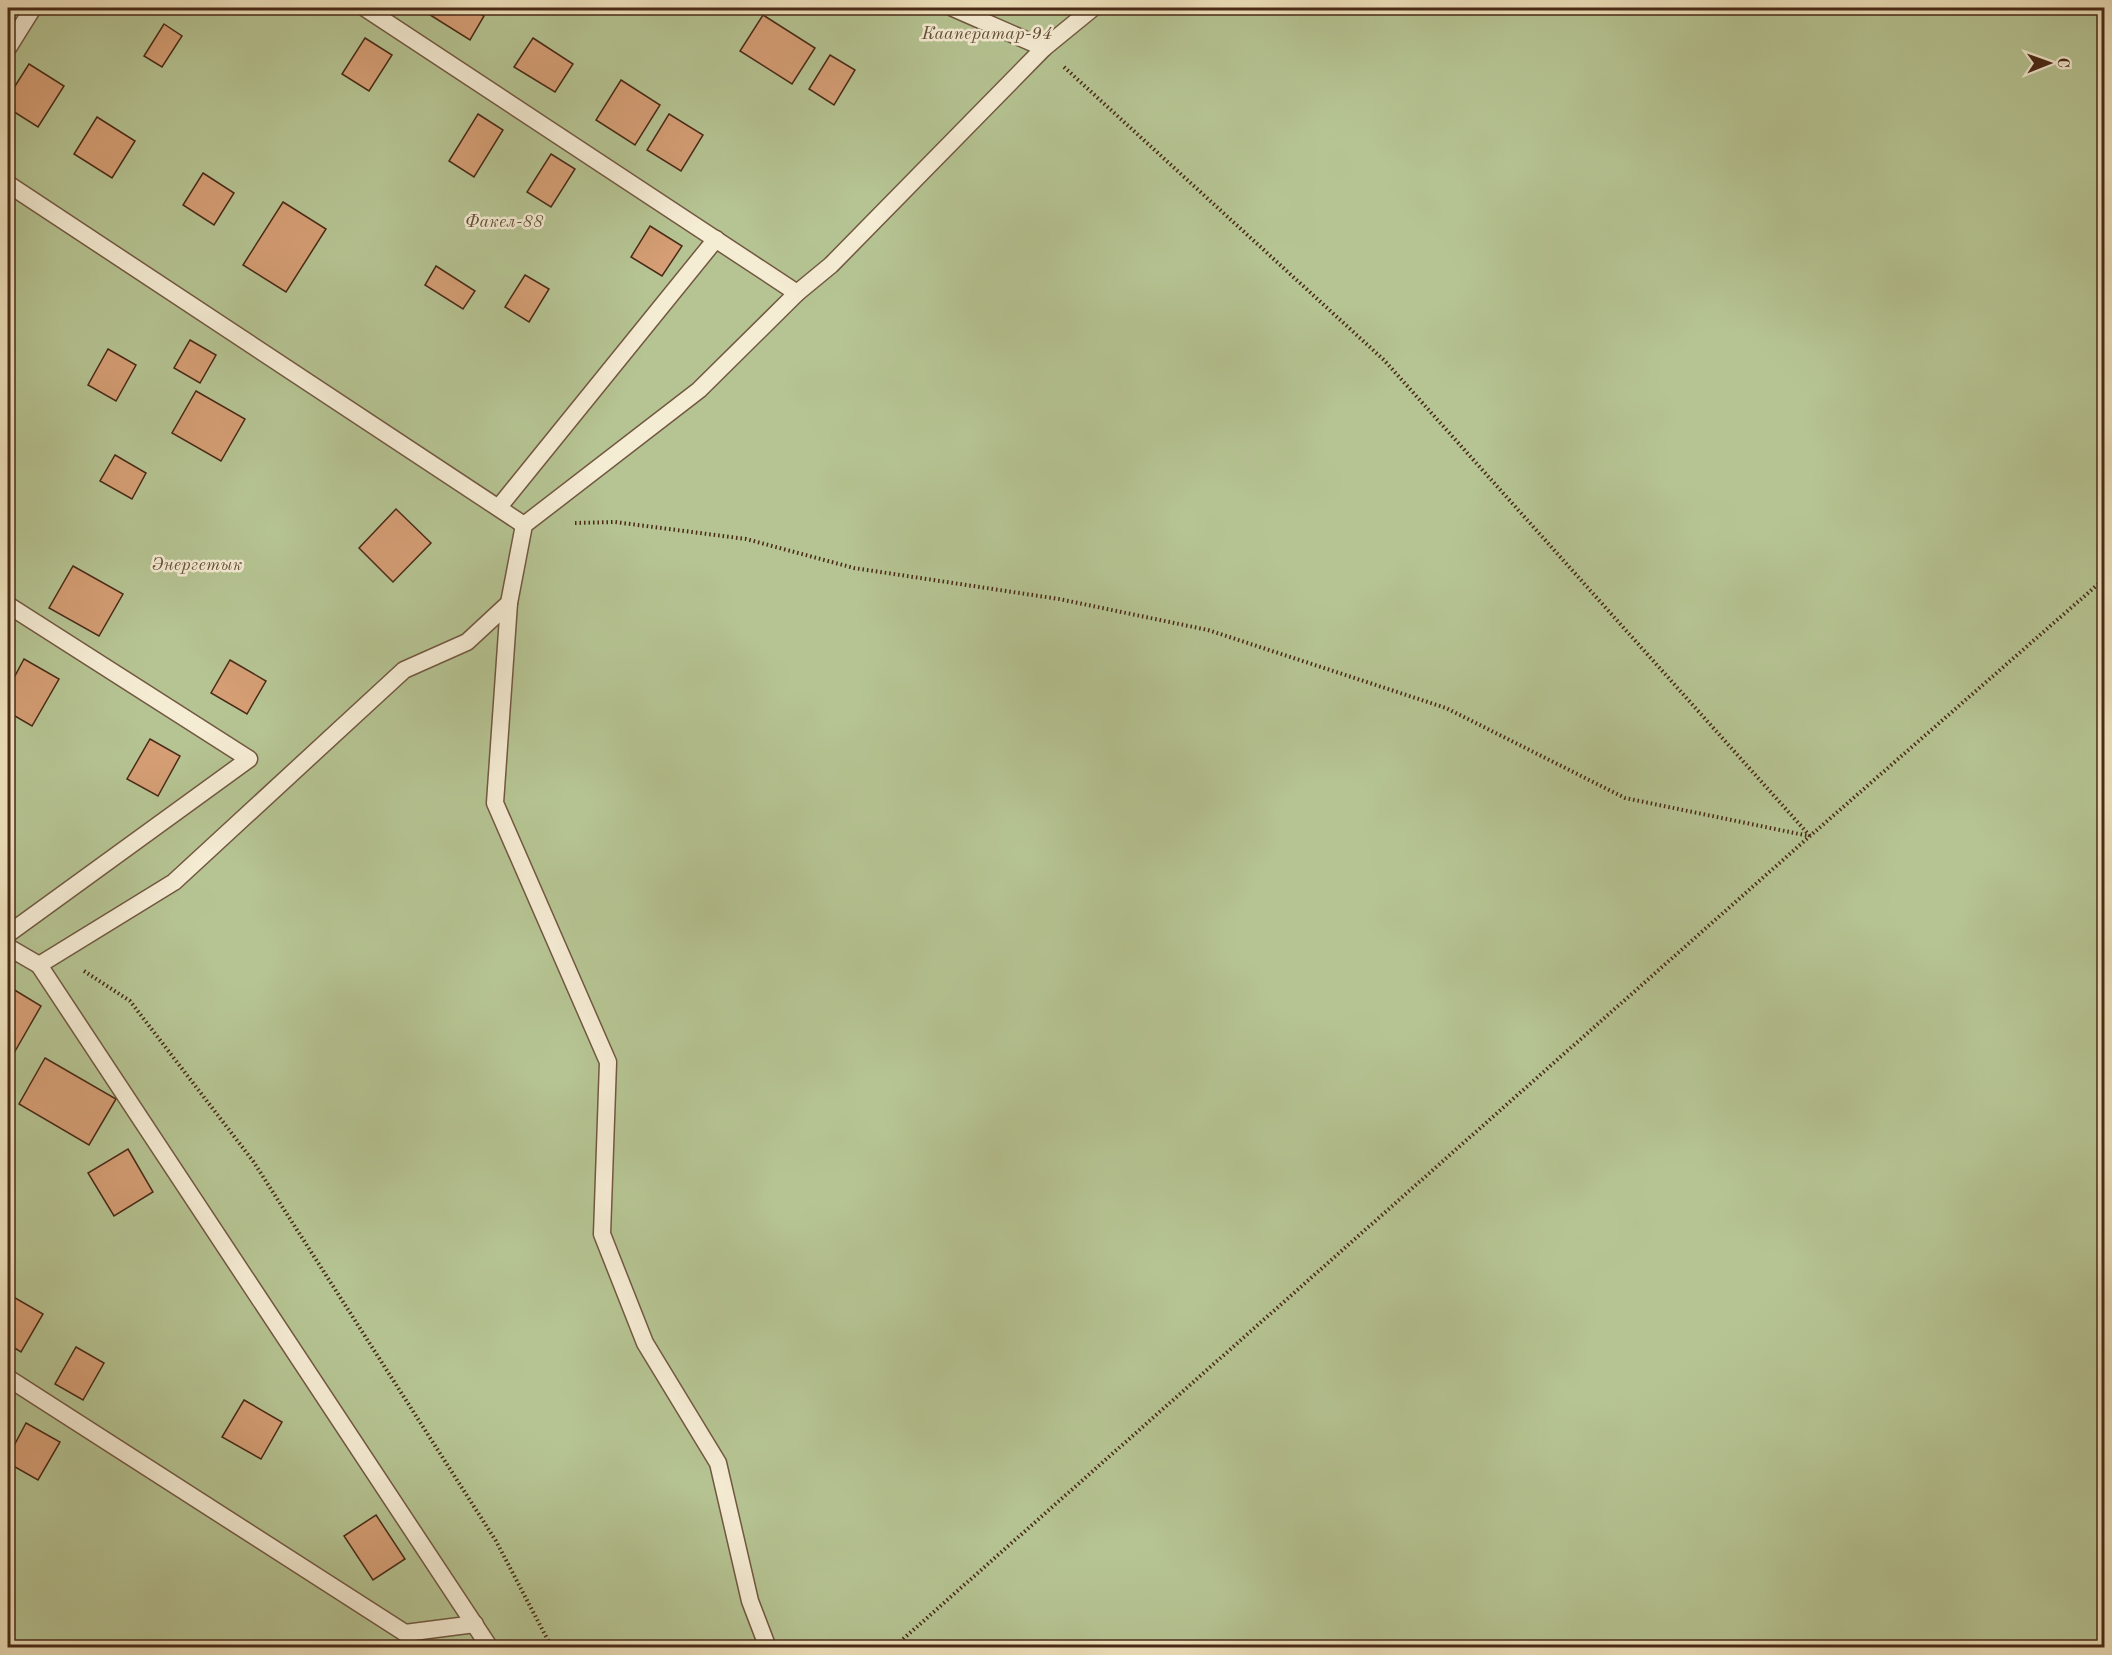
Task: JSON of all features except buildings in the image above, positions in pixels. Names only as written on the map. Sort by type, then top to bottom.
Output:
[{"type":"lane","points":[[8,48],[33,8]]},
{"type":"lane","points":[[365,8],[797,293]]},
{"type":"lane","points":[[953,8],[1044,48]]},
{"type":"lane","points":[[768,1647],[750,1601],[718,1463],[645,1343],[602,1234],[608,1062],[495,803],[509,603],[524,525],[699,390],[797,293],[831,265],[1044,48],[1093,8]]},
{"type":"lane","points":[[8,184],[524,525]]},
{"type":"lane","points":[[499,507],[716,239]]},
{"type":"lane","points":[[39,965],[174,882],[404,670],[467,642],[509,603]]},
{"type":"lane","points":[[8,606],[249,759],[8,934]]},
{"type":"lane","points":[[8,947],[39,965],[490,1647]]},
{"type":"lane","points":[[8,1378],[405,1633],[475,1624]]},
{"type":"path","points":[[1044,48],[1384,360],[1810,836]]},
{"type":"path","points":[[524,525],[615,522],[746,539],[854,568],[1059,599],[1208,630],[1446,708],[1625,798],[1810,836]]},
{"type":"path","points":[[893,1647],[2104,579]]},
{"type":"path","points":[[58,954],[130,1001],[253,1161],[496,1542],[552,1647]]},
{"type":"green space","points":[[8,8],[2104,8],[2104,1647],[8,1648]]},
{"type":"park label","name":"Кааператар-94","points":[[987,34]]},
{"type":"park label","name":"Факел-88","points":[[504,222]]},
{"type":"park label","name":"Энергетык","points":[[197,565]]}]
